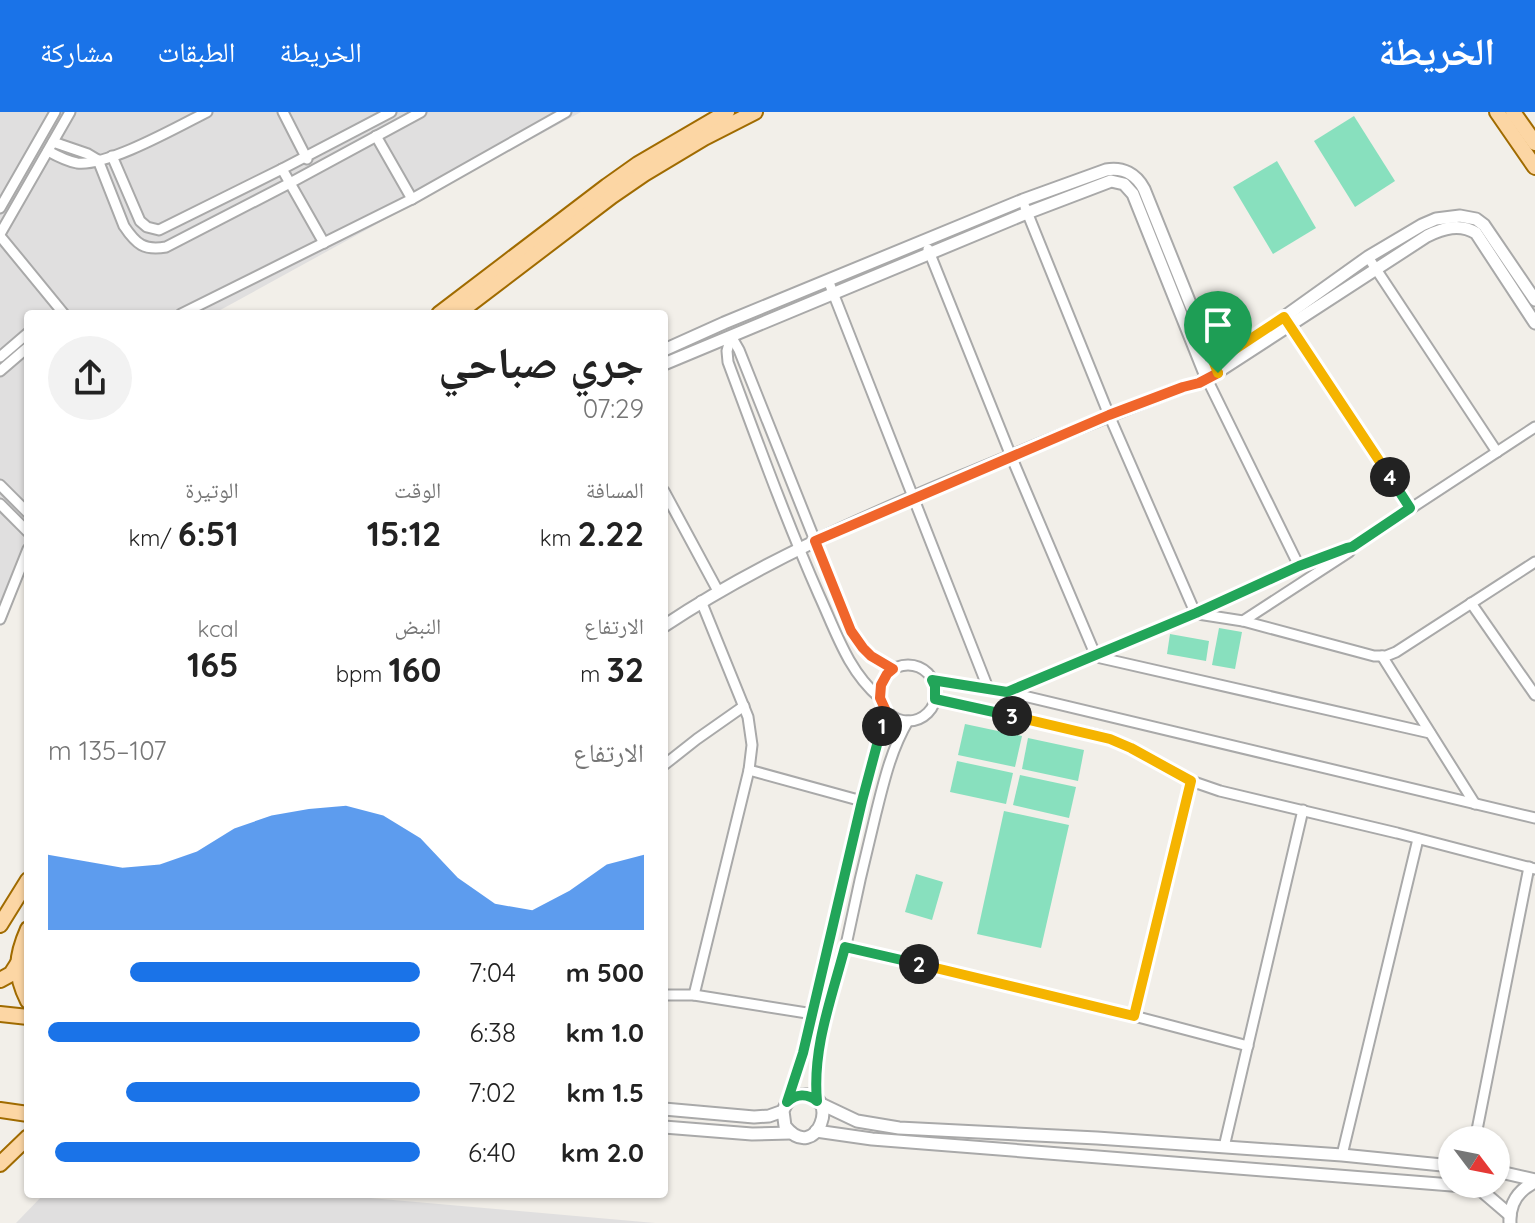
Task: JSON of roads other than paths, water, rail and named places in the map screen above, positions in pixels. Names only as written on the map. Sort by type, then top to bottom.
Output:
[{"type":"main road","points":[[444,310],[617,179],[727,112]]},
{"type":"main road","points":[[462,310],[644,174],[755,112]]},
{"type":"main road","points":[[1497,112],[1535,167]]},
{"type":"main road","points":[[1513,112],[1535,143]]},
{"type":"main road","points":[[0,925],[24,886]]},
{"type":"main road","points":[[24,938],[18,963],[18,979],[24,992]]},
{"type":"main road","points":[[0,980],[11,974],[18,963]]},
{"type":"main road","points":[[0,1014],[24,1017]]},
{"type":"main road","points":[[0,1110],[24,1113]]},
{"type":"main road","points":[[0,1164],[24,1141]]},
{"type":"street","points":[[0,208],[55,112]]},
{"type":"street","points":[[61,310],[0,235],[70,112]]},
{"type":"street","points":[[50,146],[78,163],[98,160],[207,112]]},
{"type":"street","points":[[283,112],[313,170]]},
{"type":"street","points":[[112,156],[140,221],[147,227],[159,230],[391,112]]},
{"type":"street","points":[[98,160],[124,226],[136,241],[149,249],[166,247],[421,112]]},
{"type":"street","points":[[189,310],[412,199],[566,112]]},
{"type":"street","points":[[376,136],[412,199]]},
{"type":"street","points":[[282,169],[324,243]]},
{"type":"street","points":[[668,357],[724,323],[1023,200],[1106,170],[1117,169],[1132,175],[1144,189],[1211,371]]},
{"type":"street","points":[[668,358],[731,336],[1027,213],[1106,182],[1116,181],[1128,187],[1133,194],[1299,566]]},
{"type":"street","points":[[1023,200],[1109,415],[1196,613],[1200,616],[1243,621],[1382,656],[1396,652],[1535,562]]},
{"type":"street","points":[[1287,322],[1368,257],[1429,222],[1476,219],[1489,231],[1535,300]]},
{"type":"street","points":[[668,623],[718,591],[815,541],[913,497],[1183,387],[1427,236],[1460,222]]},
{"type":"street","points":[[1460,222],[1480,238],[1535,323]]},
{"type":"street","points":[[925,242],[1095,654],[1101,658],[1430,733]]},
{"type":"street","points":[[1368,257],[1497,452]]},
{"type":"street","points":[[828,280],[988,688]]},
{"type":"street","points":[[1287,322],[1410,508]]},
{"type":"street","points":[[724,323],[739,350],[851,631],[871,656],[893,669]]},
{"type":"street","points":[[0,357],[24,336]]},
{"type":"street","points":[[731,336],[728,362],[799,550],[850,663],[862,681],[880,698],[886,711],[898,719],[916,720],[926,714],[935,699],[935,686],[929,674],[918,667],[905,665],[887,674],[881,685],[880,698]]},
{"type":"street","points":[[16,343],[24,349]]},
{"type":"street","points":[[0,371],[24,352]]},
{"type":"street","points":[[1007,692],[1299,566],[1352,547],[1535,427]]},
{"type":"street","points":[[0,485],[24,509]]},
{"type":"street","points":[[668,498],[718,591]]},
{"type":"street","points":[[0,504],[24,528]]},
{"type":"street","points":[[1243,621],[1351,551],[1352,547]]},
{"type":"street","points":[[0,619],[24,559]]},
{"type":"street","points":[[694,995],[749,770],[751,736],[744,706],[701,601]]},
{"type":"street","points":[[1471,603],[1535,695]]},
{"type":"street","points":[[1382,656],[1475,804]]},
{"type":"street","points":[[932,680],[1007,692],[1535,818]]},
{"type":"street","points":[[935,699],[1103,736],[1191,781],[1220,791],[1532,868],[1478,1126]]},
{"type":"street","points":[[668,762],[744,706]]},
{"type":"street","points":[[791,1133],[783,1121],[785,1107],[813,1014],[886,711]]},
{"type":"street","points":[[818,1102],[815,1085],[818,1053],[858,881],[889,762],[908,721]]},
{"type":"street","points":[[749,770],[862,801]]},
{"type":"street","points":[[1134,1016],[1191,781]]},
{"type":"street","points":[[1524,815],[1535,808]]},
{"type":"street","points":[[1224,1147],[1303,810]]},
{"type":"street","points":[[1342,1155],[1418,839]]},
{"type":"street","points":[[845,947],[1248,1046]]},
{"type":"street","points":[[668,995],[694,995],[813,1014]]},
{"type":"street","points":[[668,1109],[769,1116],[802,1095],[813,1097],[822,1108],[823,1121],[816,1131]]},
{"type":"street","points":[[818,1102],[857,1121],[899,1128],[1097,1138],[1438,1165]]},
{"type":"street","points":[[668,1127],[752,1134],[791,1133],[801,1137],[816,1131],[872,1139],[1464,1186],[1482,1191],[1510,1219]]},
{"type":"street","points":[[1097,1138],[1097,1156]]},
{"type":"street","points":[[1510,1175],[1535,1181]]},
{"type":"street","points":[[1510,1219],[1518,1194],[1535,1181]]}]
